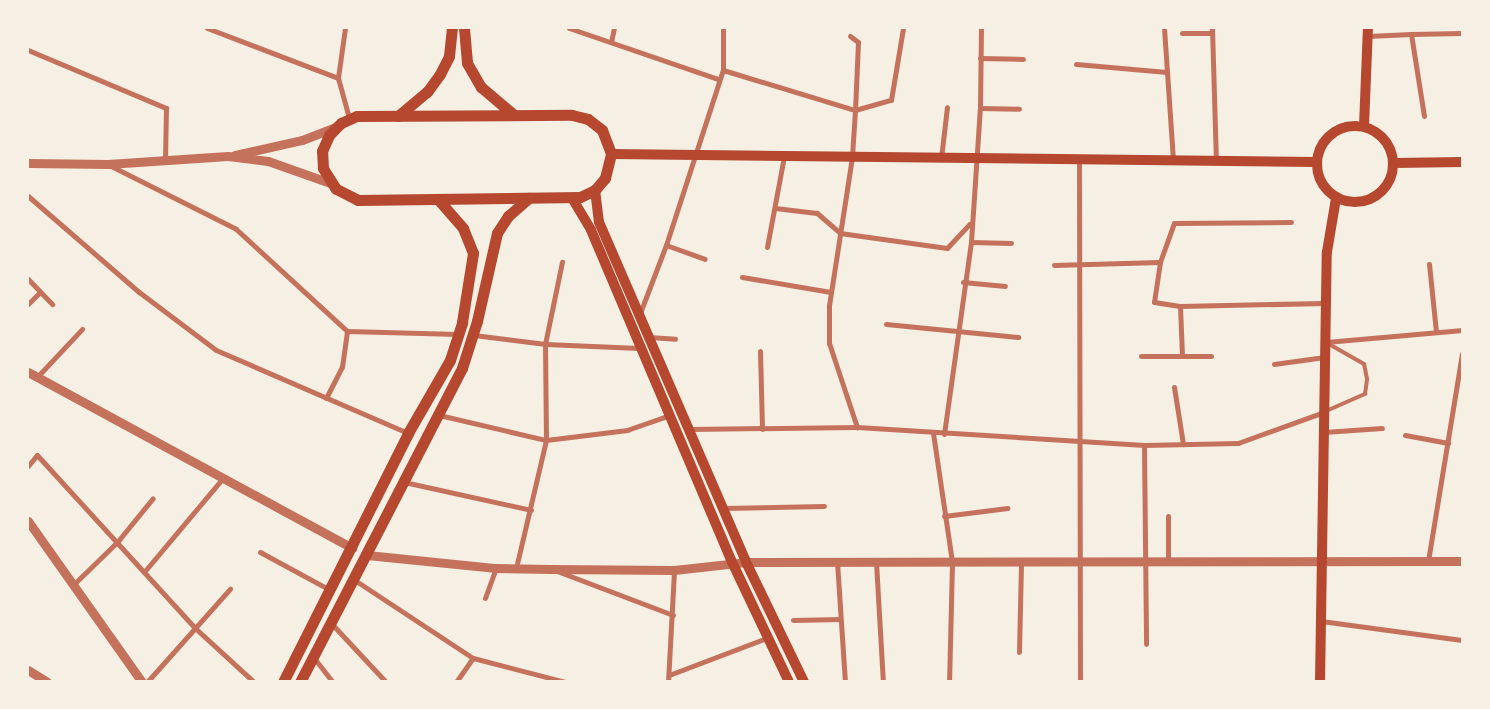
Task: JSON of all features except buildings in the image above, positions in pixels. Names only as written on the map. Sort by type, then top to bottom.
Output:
[{"type":"main road","points":[[398,116],[427,92],[440,74],[449,56],[452,28]]},
{"type":"main road","points":[[464,28],[467,63],[481,87],[514,115]]},
{"type":"main road","points":[[1364,126],[1368,32]]},
{"type":"main road","points":[[514,115],[572,115],[588,120],[602,130],[611,154],[609,170],[595,190],[572,198],[358,200],[342,194],[330,183],[323,168],[322,151],[334,128],[349,118],[514,115]]},
{"type":"main road","points":[[1364,126],[1379,134],[1390,147],[1394,163],[1391,179],[1382,192],[1368,201],[1352,203],[1336,198],[1325,189],[1318,176],[1316,162],[1327,138],[1344,128],[1364,126]]},
{"type":"main road","points":[[611,154],[1316,162]]},
{"type":"main road","points":[[1394,163],[1462,162]]},
{"type":"main road","points":[[595,190],[599,222],[746,562],[804,682]]},
{"type":"main road","points":[[300,682],[367,555],[436,414],[462,368],[473,335],[497,233],[508,216],[529,198]]},
{"type":"main road","points":[[572,198],[591,230],[639,348],[670,415],[732,562],[789,682]]},
{"type":"main road","points":[[1320,682],[1327,252],[1336,198]]},
{"type":"main road","points":[[282,682],[352,548],[408,433],[450,360],[458,334],[473,253],[463,228],[438,199]]},
{"type":"street","points":[[207,28],[338,78]]},
{"type":"street","points":[[345,28],[338,78],[349,118]]},
{"type":"street","points":[[569,28],[718,79]]},
{"type":"street","points":[[611,42],[614,28]]},
{"type":"street","points":[[640,314],[666,245],[693,155],[718,79],[723,70],[723,28]]},
{"type":"street","points":[[723,70],[855,110],[891,100],[903,28]]},
{"type":"street","points":[[944,434],[960,333],[963,282],[971,242],[970,224],[980,108],[981,28]]},
{"type":"street","points":[[1164,28],[1173,160]]},
{"type":"street","points":[[1182,33],[1212,30],[1216,161]]},
{"type":"street","points":[[1368,32],[1411,34],[1462,33]]},
{"type":"street","points":[[1411,34],[1424,116]]},
{"type":"street","points":[[850,36],[858,42],[852,157],[831,292],[829,343],[857,427]]},
{"type":"street","points":[[28,50],[166,108],[165,158]]},
{"type":"street","points":[[980,58],[1023,59]]},
{"type":"street","points":[[1076,64],[1167,72]]},
{"type":"street","points":[[941,158],[947,107]]},
{"type":"street","points":[[980,108],[1019,109]]},
{"type":"street","points":[[228,156],[302,140],[334,128]]},
{"type":"street","points":[[28,163],[108,164],[165,158],[228,156],[268,161],[330,183]]},
{"type":"street","points":[[767,247],[784,156]]},
{"type":"street","points":[[1079,159],[1080,682]]},
{"type":"street","points":[[108,164],[236,229],[347,331],[458,334]]},
{"type":"street","points":[[28,196],[139,292],[216,350],[408,433]]},
{"type":"street","points":[[775,208],[817,213],[840,233],[947,248],[970,224]]},
{"type":"street","points":[[1291,222],[1174,223],[1160,262],[1154,302],[1180,306],[1326,303]]},
{"type":"street","points":[[971,242],[1012,243]]},
{"type":"street","points":[[666,245],[705,259]]},
{"type":"street","points":[[516,568],[546,440],[545,344],[562,262]]},
{"type":"street","points":[[1054,265],[1160,262]]},
{"type":"street","points":[[1429,264],[1436,332]]},
{"type":"street","points":[[742,277],[831,292]]},
{"type":"street","points":[[28,279],[52,304]]},
{"type":"street","points":[[963,282],[1005,286]]},
{"type":"street","points":[[28,304],[40,292]]},
{"type":"street","points":[[1180,306],[1182,356]]},
{"type":"street","points":[[886,324],[960,333],[1018,337]]},
{"type":"street","points":[[37,377],[82,328]]},
{"type":"street","points":[[1325,342],[1462,330]]},
{"type":"street","points":[[326,398],[342,367],[347,331]]},
{"type":"street","points":[[473,335],[545,344],[639,348]]},
{"type":"street","points":[[650,337],[675,339]]},
{"type":"street","points":[[760,351],[762,429]]},
{"type":"street","points":[[1428,561],[1462,354]]},
{"type":"street","points":[[1141,356],[1211,356]]},
{"type":"street","points":[[1274,364],[1325,357]]},
{"type":"street","points":[[28,372],[352,548]]},
{"type":"street","points":[[1174,387],[1184,444]]},
{"type":"street","points":[[690,430],[857,427],[944,434],[1144,445],[1238,443],[1324,412]]},
{"type":"street","points":[[436,414],[546,440],[626,430],[670,415]]},
{"type":"street","points":[[1324,432],[1382,428]]},
{"type":"street","points":[[932,433],[952,562],[950,682]]},
{"type":"street","points":[[1405,435],[1448,443]]},
{"type":"street","points":[[1144,445],[1146,644]]},
{"type":"street","points":[[28,466],[37,455],[118,541],[195,628],[254,682]]},
{"type":"street","points":[[144,572],[224,478]]},
{"type":"street","points":[[404,482],[531,510]]},
{"type":"street","points":[[74,584],[118,541],[153,498]]},
{"type":"street","points":[[722,508],[824,506]]},
{"type":"street","points":[[944,516],[1007,508]]},
{"type":"street","points":[[1168,516],[1168,562]]},
{"type":"street","points":[[28,521],[142,682]]},
{"type":"street","points":[[260,552],[330,590]]},
{"type":"street","points":[[367,555],[496,568],[674,570],[732,562],[1462,561]]},
{"type":"street","points":[[836,562],[845,682]]},
{"type":"street","points":[[876,562],[883,682]]},
{"type":"street","points":[[1019,652],[1020,562]]},
{"type":"street","points":[[485,598],[496,568]]},
{"type":"street","points":[[551,569],[673,615]]},
{"type":"street","points":[[668,682],[674,570]]},
{"type":"street","points":[[353,579],[473,658],[565,682]]},
{"type":"street","points":[[147,682],[230,589]]},
{"type":"street","points":[[793,620],[840,619]]},
{"type":"street","points":[[1321,621],[1462,640]]},
{"type":"street","points":[[330,622],[386,682]]},
{"type":"street","points":[[669,675],[769,637]]},
{"type":"street","points":[[313,658],[334,682]]},
{"type":"street","points":[[456,682],[473,658]]},
{"type":"street","points":[[28,670],[47,682]]},
{"type":"lane","points":[[1324,412],[1365,394],[1367,379],[1364,364],[1325,342]]}]
